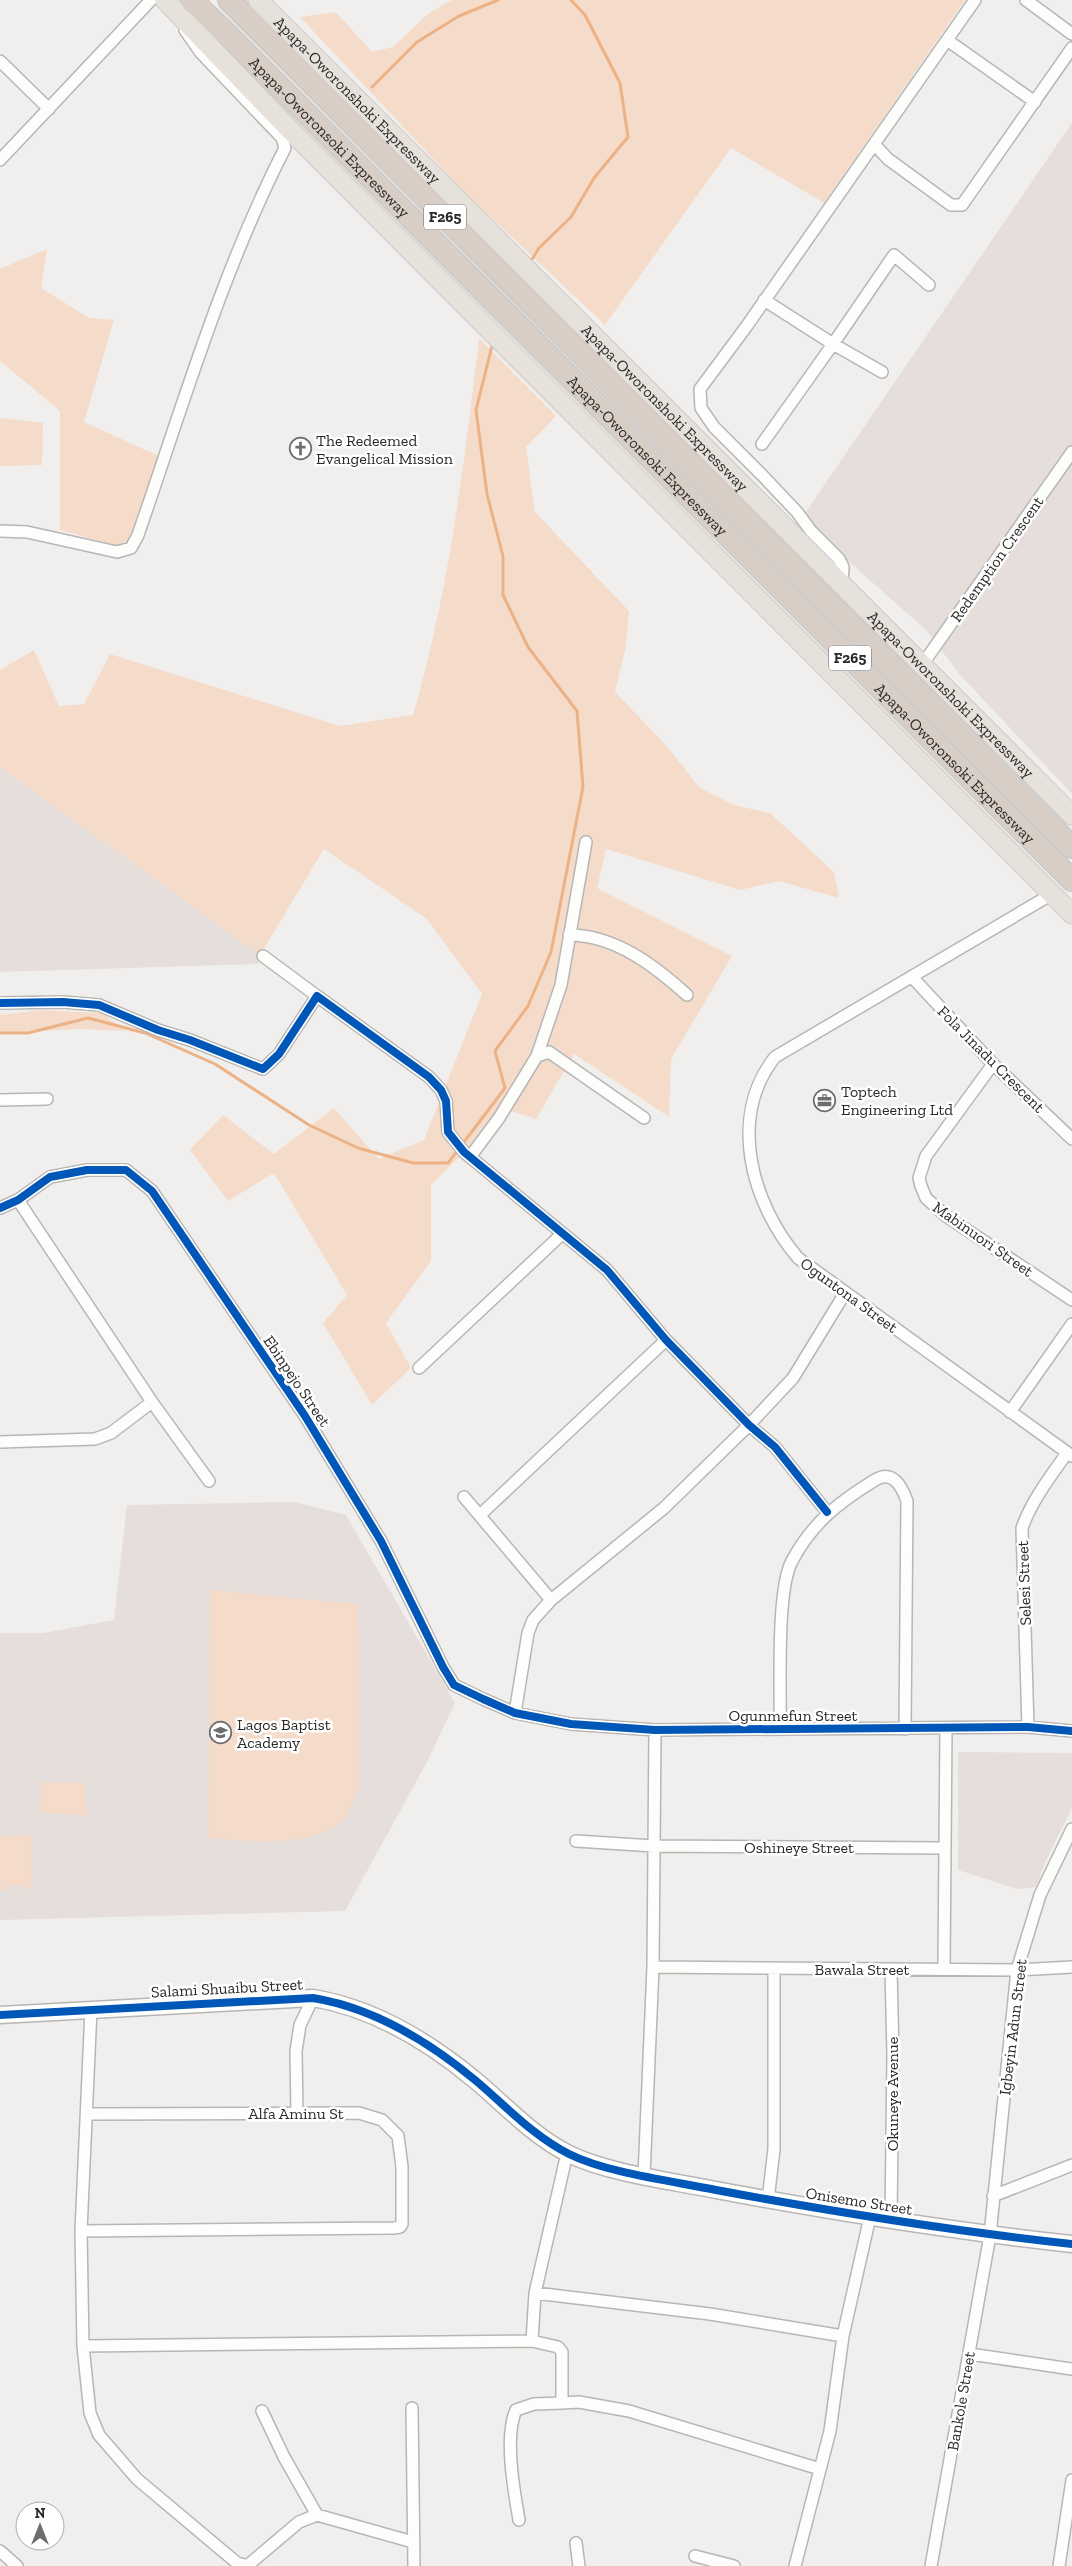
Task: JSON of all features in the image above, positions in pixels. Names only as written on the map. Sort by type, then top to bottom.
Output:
[{"type":"highway","name":"Apapa-Oworonsoki Expressway","points":[[240,3],[648,421],[1072,847]]},
{"type":"highway","name":"Apapa-Oworonsoki Expressway","points":[[186,9],[224,30],[1072,880]]},
{"type":"main road","points":[[165,0],[186,9]]},
{"type":"main road","name":"Apapa-Oworonshoki Expressway","points":[[240,3],[664,407],[1072,815]]},
{"type":"main road","name":"Apapa-Oworonsoki Expressway","points":[[186,9],[207,45],[1072,914]]},
{"type":"street","points":[[0,160],[151,0]]},
{"type":"street","points":[[842,585],[843,567],[839,559],[811,532],[797,512],[762,474],[714,427],[701,408],[700,389],[875,145],[975,0]]},
{"type":"street","points":[[1026,0],[1072,34]]},
{"type":"street","points":[[0,531],[27,532],[117,552],[131,548],[138,536],[231,265],[258,200],[285,148],[282,138],[201,53],[186,32],[186,9]]},
{"type":"street","points":[[948,40],[1035,102]]},
{"type":"street","points":[[875,145],[888,159],[952,205],[962,205],[1072,48]]},
{"type":"street","points":[[0,61],[49,109]]},
{"type":"street","points":[[762,444],[894,255],[929,285]]},
{"type":"street","points":[[764,300],[833,344],[882,372]]},
{"type":"street","name":"Redemption Crescent","points":[[922,665],[1072,452]]},
{"type":"street","points":[[467,1155],[500,1118],[538,1056],[561,985],[586,842]]},
{"type":"street","name":"Oguntona Street","points":[[1052,894],[775,1057],[757,1085],[751,1105],[748,1134],[752,1164],[759,1193],[781,1239],[798,1258],[1070,1455]]},
{"type":"street","points":[[569,935],[583,935],[618,946],[657,967],[687,995]]},
{"type":"street","points":[[263,956],[429,1077],[441,1090],[446,1101],[448,1132],[467,1155],[607,1270],[666,1340],[749,1425],[775,1447],[827,1512]]},
{"type":"street","name":"Fola Jinadu Crescent","points":[[912,977],[993,1064],[1072,1139]]},
{"type":"street","points":[[0,1002],[64,1002],[99,1005],[158,1030],[190,1040],[263,1069],[279,1054],[317,996]]},
{"type":"street","points":[[538,1056],[549,1052],[644,1118]]},
{"type":"street","name":"Mabinuori Street","points":[[993,1064],[926,1156],[919,1178],[921,1186],[926,1198],[946,1216],[1072,1300]]},
{"type":"street","points":[[0,1100],[48,1099]]},
{"type":"street","name":"Ebinpejo Street","points":[[0,1208],[18,1200],[50,1177],[87,1170],[126,1170],[152,1191],[305,1416],[381,1541],[443,1668],[454,1685],[515,1713]]},
{"type":"street","points":[[18,1200],[152,1402],[209,1482]]},
{"type":"street","points":[[419,1368],[562,1234]]},
{"type":"street","points":[[515,1713],[528,1634],[533,1620],[551,1600],[664,1508],[749,1425],[793,1378],[845,1293]]},
{"type":"street","points":[[1010,1412],[1072,1324]]},
{"type":"street","points":[[480,1515],[666,1340]]},
{"type":"street","points":[[0,1442],[95,1439],[111,1433],[152,1402]]},
{"type":"street","name":"Selesi Street","points":[[1028,1727],[1022,1528],[1036,1497],[1070,1455]]},
{"type":"street","points":[[780,1728],[783,1594],[792,1561],[827,1512],[879,1478],[890,1477],[898,1481],[907,1501],[905,1729]]},
{"type":"street","points":[[464,1497],[551,1600]]},
{"type":"street","name":"Ogunmefun Street","points":[[515,1713],[571,1724],[656,1730],[1028,1727],[1072,1730]]},
{"type":"street","points":[[944,1968],[946,1728]]},
{"type":"street","points":[[644,2176],[653,1966],[656,1730]]},
{"type":"street","name":"Igbeyin Adun Street","points":[[990,2235],[1017,1970],[1040,1895],[1072,1829]]},
{"type":"street","name":"Oshineye Street","points":[[576,1841],[654,1846],[944,1848]]},
{"type":"street","name":"Bawala Street","points":[[653,1966],[1017,1970],[1072,1966]]},
{"type":"street","points":[[768,2200],[774,2150],[774,1968]]},
{"type":"street","name":"Okuneye Avenue","points":[[891,1969],[893,2055],[891,2219]]},
{"type":"street","points":[[297,2112],[296,2051],[300,2025],[313,1998]]},
{"type":"street","name":"Salami Shuaibu Street","points":[[0,2015],[313,1998],[346,2005],[408,2032],[475,2080],[530,2129],[569,2154],[644,2176]]},
{"type":"street","points":[[91,2009],[82,2231],[83,2346],[90,2413],[99,2435],[137,2479],[242,2565],[299,2522],[317,2515],[413,2542]]},
{"type":"street","name":"Alfa Aminu St","points":[[82,2231],[394,2228],[400,2227],[402,2224],[402,2167],[398,2136],[382,2120],[359,2112],[88,2114]]},
{"type":"street","points":[[532,2341],[535,2293],[565,2162],[569,2154]]},
{"type":"street","points":[[994,2196],[1072,2165]]},
{"type":"street","name":"Onisemo Street","points":[[644,2176],[870,2217],[990,2235],[1072,2244]]},
{"type":"street","points":[[795,2566],[830,2431],[843,2336],[870,2217]]},
{"type":"street","name":"Bankole Street","points":[[931,2566],[990,2235]]},
{"type":"street","points":[[535,2293],[710,2314],[843,2336]]},
{"type":"street","points":[[83,2346],[532,2341],[558,2347],[562,2352],[562,2403]]},
{"type":"street","points":[[970,2354],[1072,2369]]},
{"type":"street","points":[[519,2520],[511,2445],[512,2419],[516,2410],[527,2406],[579,2402],[628,2411],[820,2469]]},
{"type":"street","points":[[412,2408],[414,2566]]},
{"type":"street","points":[[262,2411],[284,2457],[317,2515]]},
{"type":"street","points":[[1059,2566],[1071,2488]]},
{"type":"street","points":[[576,2543],[579,2566]]},
{"type":"street","points":[[695,2556],[734,2566]]},
{"type":"shaded area","points":[[452,0],[965,0],[824,203],[731,148],[605,325],[467,195],[300,17],[336,12],[372,52],[393,47],[429,13]]},
{"type":"shaded area","points":[[1072,123],[1072,794],[961,676],[926,630],[801,519]]},
{"type":"shaded area","points":[[47,249],[41,288],[89,318],[114,320],[84,422],[163,458],[129,549],[60,530],[60,411],[0,361],[0,269]]},
{"type":"shaded area","points":[[479,338],[556,416],[526,447],[535,512],[629,611],[626,647],[615,692],[665,744],[700,788],[734,805],[770,813],[834,872],[839,898],[779,881],[740,890],[606,849],[597,888],[732,956],[671,1059],[669,1117],[574,1054],[536,1119],[507,1110],[431,1185],[431,1261],[386,1323],[411,1368],[372,1405],[323,1323],[347,1295],[274,1173],[228,1201],[190,1150],[223,1115],[274,1154],[334,1108],[379,1159],[424,1140],[482,994],[427,919],[324,849],[260,955],[0,767],[0,670],[34,650],[59,706],[84,704],[110,654],[340,726],[413,715],[426,669],[446,575],[461,481]]},
{"type":"shaded area","points":[[0,418],[43,423],[42,465],[0,466]]},
{"type":"shaded area","points":[[0,767],[260,955],[258,964],[0,972]]},
{"type":"shaded area","points":[[42,1010],[102,1013],[126,1031],[83,1029],[0,1033],[0,1015]]},
{"type":"shaded area","name":"Lagos Baptist Academy","points":[[294,1502],[346,1515],[455,1703],[427,1762],[345,1911],[0,1920],[0,1633],[43,1633],[114,1620],[127,1505]]},
{"type":"shaded area","points":[[210,1590],[358,1604],[359,1786],[349,1811],[338,1824],[322,1833],[285,1841],[244,1841],[209,1838]]},
{"type":"shaded area","points":[[958,1752],[1072,1753],[1072,1808],[1047,1858],[1036,1887],[1017,1889],[958,1870]]},
{"type":"shaded area","points":[[42,1782],[84,1783],[87,1815],[40,1813]]},
{"type":"shaded area","points":[[31,1835],[32,1889],[26,1889],[26,1886],[6,1886],[6,1890],[0,1890],[0,1836]]},
{"type":"waterway","points":[[372,87],[417,42],[459,16],[498,0]]},
{"type":"waterway","points":[[529,264],[539,248],[571,217],[594,178],[628,137],[620,83],[585,15],[571,0]]},
{"type":"waterway","points":[[0,1033],[28,1033],[88,1018],[145,1033],[215,1064],[309,1125],[358,1148],[413,1163],[448,1163],[505,1088],[495,1051],[528,1006],[551,952],[583,787],[577,711],[528,647],[503,595],[503,556],[487,494],[476,410],[493,342]]},
{"type":"cycle path","points":[[0,1003],[63,1002],[99,1005],[158,1030],[190,1040],[263,1069],[279,1054],[317,996],[429,1077],[441,1090],[446,1101],[448,1132],[464,1152],[607,1270],[666,1340],[749,1425],[775,1447],[827,1512]]},
{"type":"cycle path","points":[[0,1208],[18,1200],[50,1177],[87,1170],[126,1170],[152,1191],[305,1416],[381,1541],[443,1667],[454,1685],[515,1713],[571,1724],[655,1730],[1028,1727],[1072,1731]]},
{"type":"cycle path","points":[[0,2015],[313,1998],[336,2003],[379,2018],[419,2040],[475,2080],[543,2138],[584,2161],[660,2180],[760,2198],[938,2227],[1072,2244]]},
{"type":"place","name":"The Redeemed Evangelical Mission","points":[[300,449]]},
{"type":"place","name":"Toptech Engineering Ltd","points":[[825,1100]]},
{"type":"place","name":"Lagos Baptist Academy","points":[[221,1733]]}]
